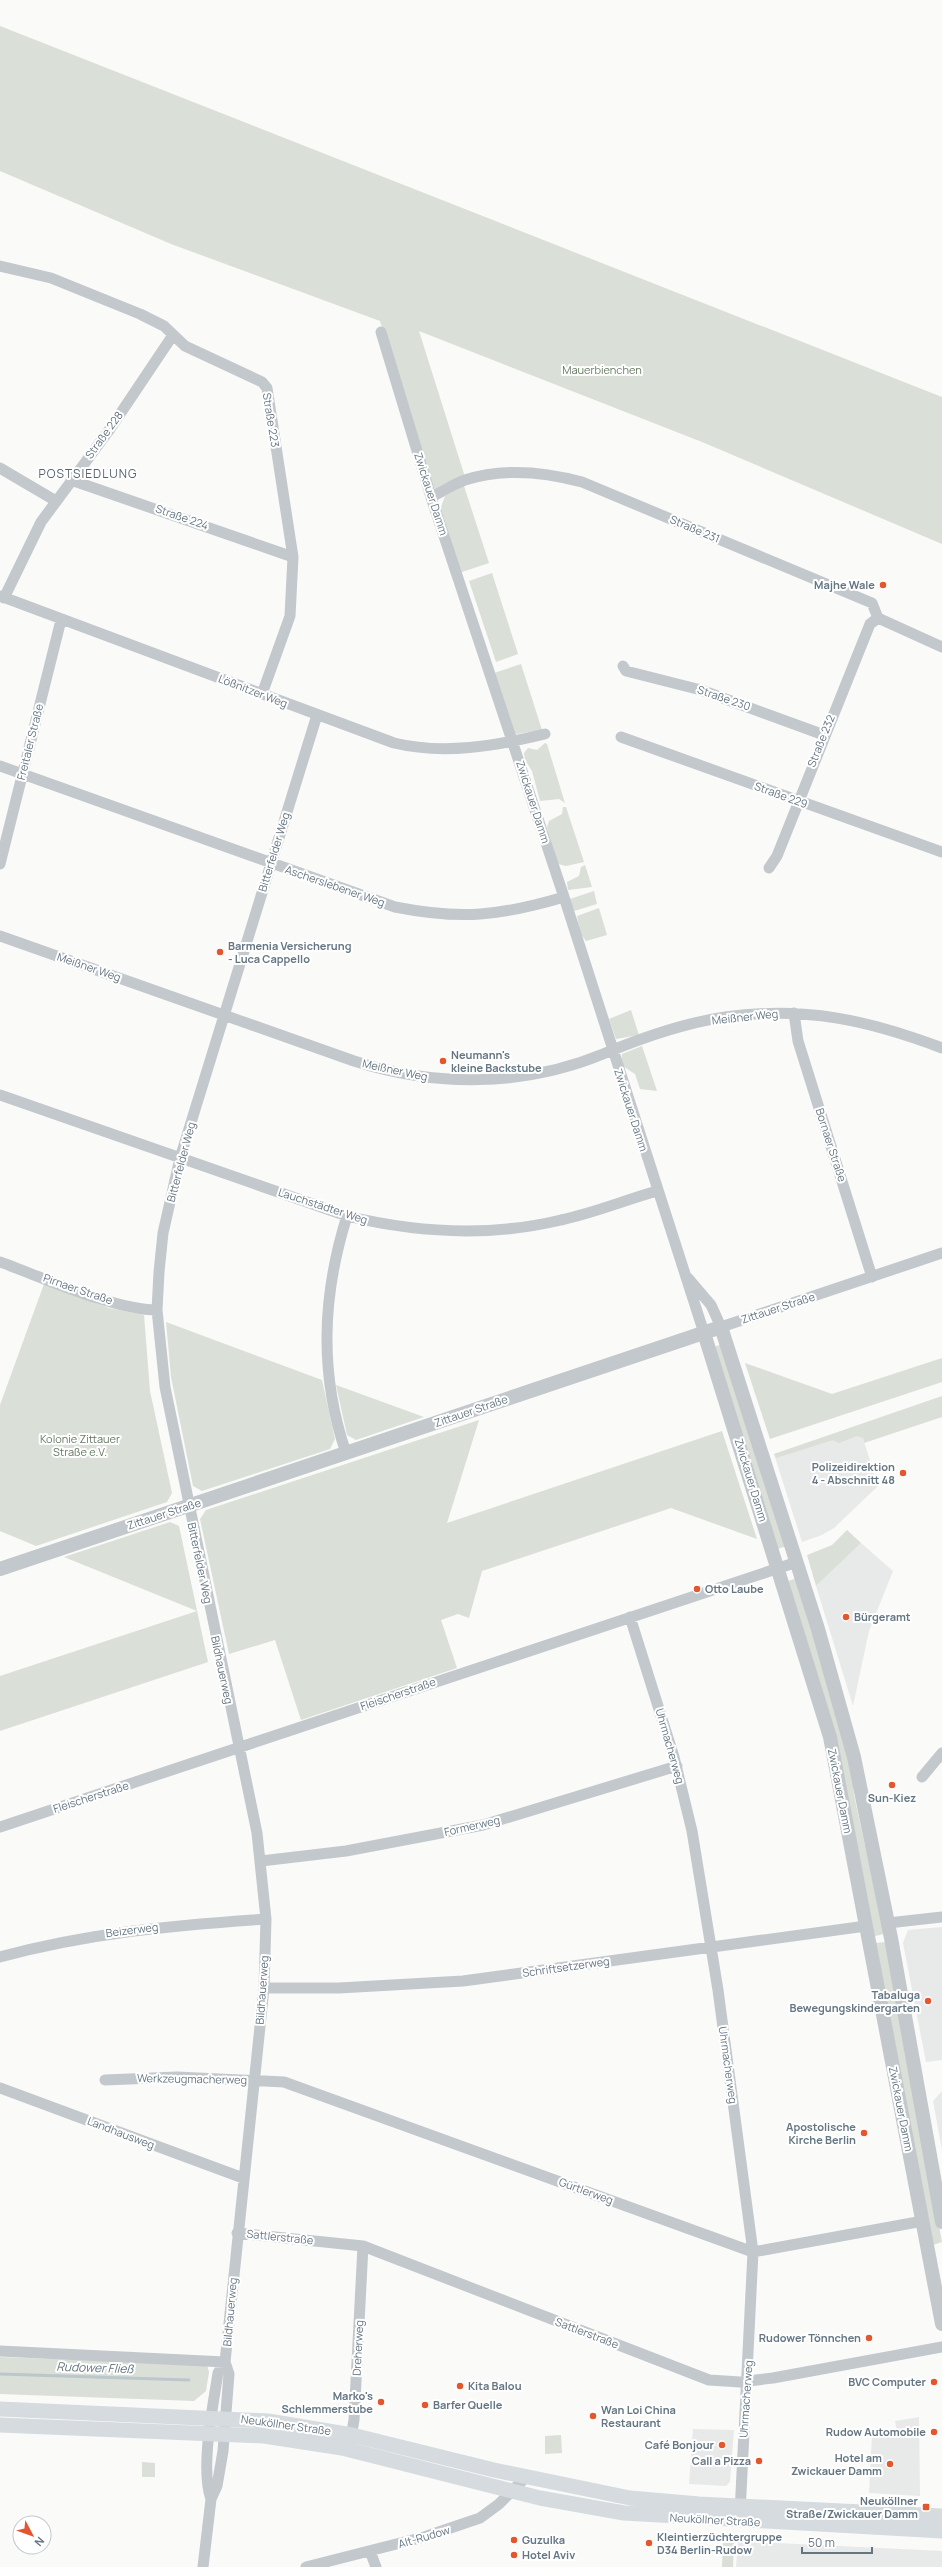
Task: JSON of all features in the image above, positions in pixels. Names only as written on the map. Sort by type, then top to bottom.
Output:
[{"type":"main road","name":"Neuköllner Straße","points":[[0,2409],[219,2417],[284,2423],[352,2435],[526,2477],[647,2500],[942,2516]]},
{"type":"main road","name":"Neuköllner Straße","points":[[0,2425],[286,2439],[349,2450],[561,2502],[644,2516],[942,2532]]},
{"type":"main road","points":[[561,2502],[566,2485]]},
{"type":"street","name":"Straße 223","points":[[0,266],[51,278],[107,300],[164,326],[185,346],[262,382],[267,388],[293,557],[290,616],[262,694]]},
{"type":"street","name":"Zwickauer Damm","points":[[381,332],[432,497],[564,897],[657,1191],[704,1333],[779,1568],[830,1737],[942,2324]]},
{"type":"street","name":"Straße 228","points":[[2,597],[41,522],[110,429],[173,335]]},
{"type":"street","points":[[0,468],[56,501]]},
{"type":"street","name":"Straße 231","points":[[432,497],[464,480],[474,478],[514,473],[557,476],[612,494],[872,603],[878,618]]},
{"type":"street","name":"Straße 224","points":[[71,480],[293,557]]},
{"type":"street","name":"Lößnitzer Weg","points":[[2,597],[317,715],[407,746],[461,748],[513,742]]},
{"type":"street","points":[[878,618],[942,647]]},
{"type":"street","name":"Straße 232","points":[[769,868],[777,856],[824,735],[870,624],[878,618]]},
{"type":"street","name":"Freitaler Straße","points":[[0,864],[21,774],[61,620]]},
{"type":"street","name":"Straße 230","points":[[623,666],[626,671],[701,690],[824,735]]},
{"type":"street","name":"Bitterfelder Weg","points":[[212,1621],[165,1387],[157,1310],[163,1232],[180,1158],[317,715]]},
{"type":"street","points":[[513,742],[545,734]]},
{"type":"street","name":"Straße 229","points":[[621,737],[942,852]]},
{"type":"street","name":"Ascherslebener Weg","points":[[0,766],[395,907],[428,914],[462,916],[499,914],[564,897]]},
{"type":"street","name":"Meißner Weg","points":[[0,936],[374,1067],[410,1076],[442,1079],[490,1080],[526,1075],[562,1067],[612,1049],[724,1017],[794,1013],[826,1015],[872,1025],[942,1048]]},
{"type":"street","name":"Bornaer Straße","points":[[794,1013],[798,1041],[872,1277]]},
{"type":"street","name":"Lauchstädter Weg","points":[[0,1095],[348,1216],[391,1225],[431,1230],[509,1229],[562,1220],[657,1191]]},
{"type":"street","points":[[346,1454],[332,1401],[326,1325],[329,1287],[348,1216]]},
{"type":"street","name":"Zittauer Straße","points":[[0,1569],[942,1253]]},
{"type":"street","name":"Pirnaer Straße","points":[[0,1262],[112,1302],[145,1310],[157,1310]]},
{"type":"street","name":"Zwickauer Damm","points":[[683,1271],[712,1305],[722,1327],[796,1562],[854,1757],[888,1923],[942,2222]]},
{"type":"street","name":"Fleischerstraße","points":[[0,1827],[796,1562]]},
{"type":"street","name":"Uhrmacherweg","points":[[630,1617],[677,1766],[701,1879],[753,2252],[740,2522]]},
{"type":"street","name":"Bildhauerweg","points":[[203,2567],[211,2498],[206,2486],[229,2374],[225,2362],[237,2233],[264,1988],[266,1919],[261,1861],[212,1621]]},
{"type":"street","points":[[922,1777],[942,1753]]},
{"type":"street","name":"Formerweg","points":[[261,1861],[346,1851],[483,1825],[677,1766]]},
{"type":"street","points":[[888,1923],[942,1917]]},
{"type":"street","name":"Beizerweg","points":[[0,1957],[79,1938],[122,1931],[201,1922],[266,1919]]},
{"type":"street","name":"Schriftsetzerweg","points":[[264,1988],[361,1987],[462,1981],[866,1926]]},
{"type":"street","name":"Werkzeugmacherweg","points":[[105,2080],[162,2077],[255,2080]]},
{"type":"street","name":"Gürtlerweg","points":[[255,2080],[284,2082],[299,2086],[753,2252]]},
{"type":"street","name":"Landhausweg","points":[[0,2088],[243,2178]]},
{"type":"street","points":[[753,2252],[923,2221]]},
{"type":"street","name":"Sattlerstraße","points":[[237,2233],[363,2246],[698,2376],[721,2382],[747,2381],[942,2347]]},
{"type":"street","name":"Dreherweg","points":[[349,2450],[352,2435],[363,2246]]},
{"type":"street","points":[[0,2351],[225,2362]]},
{"type":"street","name":"Alt-Rudow","points":[[306,2567],[424,2537],[480,2518],[526,2477]]},
{"type":"street","points":[[370,2551],[376,2567]]},
{"type":"shaded area","points":[[859,1426],[878,1486],[834,1528],[822,1535],[802,1542],[774,1454]]},
{"type":"shaded area","points":[[861,1543],[893,1571],[869,1631],[853,1706],[816,1586]]},
{"type":"shaded area","name":"Tabaluga Bewegungskindergarten","points":[[942,1927],[942,2060],[926,2062],[903,1943],[908,1930]]},
{"type":"shaded area","points":[[942,2091],[942,2150],[933,2101]]},
{"type":"shaded area","points":[[919,2417],[920,2496],[869,2493],[872,2435],[897,2433],[895,2421]]},
{"type":"shaded area","points":[[693,2429],[734,2430],[730,2482],[726,2486],[689,2484]]},
{"type":"shaded area","points":[[738,2541],[942,2551],[942,2567],[736,2567]]},
{"type":"green space","name":"Mauerbienchen","points":[[0,26],[942,397],[942,544],[702,442],[419,331],[465,477],[434,493],[380,321],[171,244],[0,171]]},
{"type":"green space","points":[[464,486],[489,563],[459,573],[441,513],[441,507],[445,496]]},
{"type":"green space","points":[[492,573],[518,654],[496,662],[469,581]]},
{"type":"green space","points":[[521,664],[542,730],[515,734],[494,673]]},
{"type":"green space","points":[[545,743],[547,744],[565,803],[559,799],[540,801],[532,771],[525,760],[524,753],[528,748],[537,750]]},
{"type":"green space","points":[[563,807],[566,807],[584,862],[566,866],[558,864],[547,827],[549,821],[562,814]]},
{"type":"green space","points":[[585,865],[592,887],[568,890],[567,882],[579,876],[581,867]]},
{"type":"green space","points":[[594,891],[597,904],[574,911],[570,899]]},
{"type":"green space","points":[[599,908],[607,935],[586,941],[580,933],[577,916]]},
{"type":"green space","points":[[631,1010],[639,1035],[616,1039],[609,1019]]},
{"type":"green space","points":[[642,1046],[657,1091],[640,1089],[635,1074],[621,1065],[622,1054]]},
{"type":"green space","name":"Kolonie Zittauer Straße e.V.","points":[[44,1284],[109,1308],[144,1315],[150,1391],[172,1493],[167,1502],[36,1546],[0,1531],[0,1405]]},
{"type":"green space","points":[[166,1322],[322,1380],[335,1439],[330,1449],[202,1491],[193,1486],[171,1377]]},
{"type":"green space","points":[[723,1344],[787,1546],[777,1549],[713,1347]]},
{"type":"green space","points":[[942,1358],[942,1382],[770,1439],[745,1363],[832,1394]]},
{"type":"green space","points":[[336,1385],[424,1417],[356,1440],[347,1435]]},
{"type":"green space","points":[[942,1396],[942,1417],[864,1443],[863,1438],[857,1436],[839,1443],[833,1440],[776,1458],[774,1454]]},
{"type":"green space","points":[[479,1420],[447,1523],[722,1431],[757,1539],[671,1508],[482,1571],[469,1618],[458,1614],[441,1620],[457,1668],[301,1720],[275,1640],[229,1654],[200,1519],[206,1510]]},
{"type":"green space","points":[[170,1522],[179,1526],[208,1662],[0,1731],[0,1676],[197,1611],[64,1557]]},
{"type":"green space","points":[[847,1530],[861,1543],[816,1586],[807,1555],[832,1545]]},
{"type":"green space","points":[[797,1578],[852,1771],[854,1795],[884,1934],[875,1936],[845,1783],[788,1581]]},
{"type":"green space","points":[[886,1942],[942,2242],[933,2245],[876,1943]]},
{"type":"green space","points":[[0,2357],[207,2365],[209,2372],[206,2391],[194,2401],[0,2394]]},
{"type":"green space","points":[[561,2435],[562,2453],[545,2454],[545,2436]]},
{"type":"green space","points":[[142,2462],[155,2463],[155,2477],[142,2477]]},
{"type":"green space","points":[[723,2540],[734,2541],[733,2567],[722,2567]]},
{"type":"waterway","name":"Rudower Fließ","points":[[0,2374],[189,2380]]},
{"type":"place","name":"Majhe Wale","points":[[883,585]]},
{"type":"place","name":"Barmenia Versicherung - Luca Cappello","points":[[220,952]]},
{"type":"place","name":"Neumann's kleine Backstube","points":[[443,1061]]},
{"type":"place","name":"Polizeidirektion 4 - Abschnitt 48","points":[[903,1473]]},
{"type":"place","name":"Otto Laube","points":[[697,1589]]},
{"type":"place","name":"Bürgeramt","points":[[846,1617]]},
{"type":"place","name":"Sun-Kiez","points":[[892,1785]]},
{"type":"place","name":"Tabaluga Bewegungskindergarten","points":[[928,2001]]},
{"type":"place","name":"Apostolische Kirche Berlin","points":[[864,2133]]},
{"type":"place","name":"Rudower Tönnchen","points":[[869,2338]]},
{"type":"place","name":"BVC Computer","points":[[934,2382]]},
{"type":"place","name":"Kita Balou","points":[[460,2386]]},
{"type":"place","name":"Marko's Schlemmerstube","points":[[381,2402]]},
{"type":"place","name":"Barfer Quelle","points":[[425,2405]]},
{"type":"place","name":"Wan Loi China Restaurant","points":[[593,2416]]},
{"type":"place","name":"Rudow Automobile","points":[[934,2432]]},
{"type":"place","name":"Café Bonjour","points":[[722,2445]]},
{"type":"place","name":"Call a Pizza","points":[[759,2461]]},
{"type":"place","name":"Hotel am Zwickauer Damm","points":[[890,2464]]},
{"type":"place","name":"Neuköllner Straße/Zwickauer Damm","points":[[926,2507]]},
{"type":"place","name":"Guzulka","points":[[514,2540]]},
{"type":"place","name":"Kleintierzüchtergruppe D34 Berlin-Rudow","points":[[649,2543]]},
{"type":"place","name":"Hotel Aviv","points":[[514,2555]]},
{"type":"district","name":"POSTSIEDLUNG","points":[[88,474]]}]
